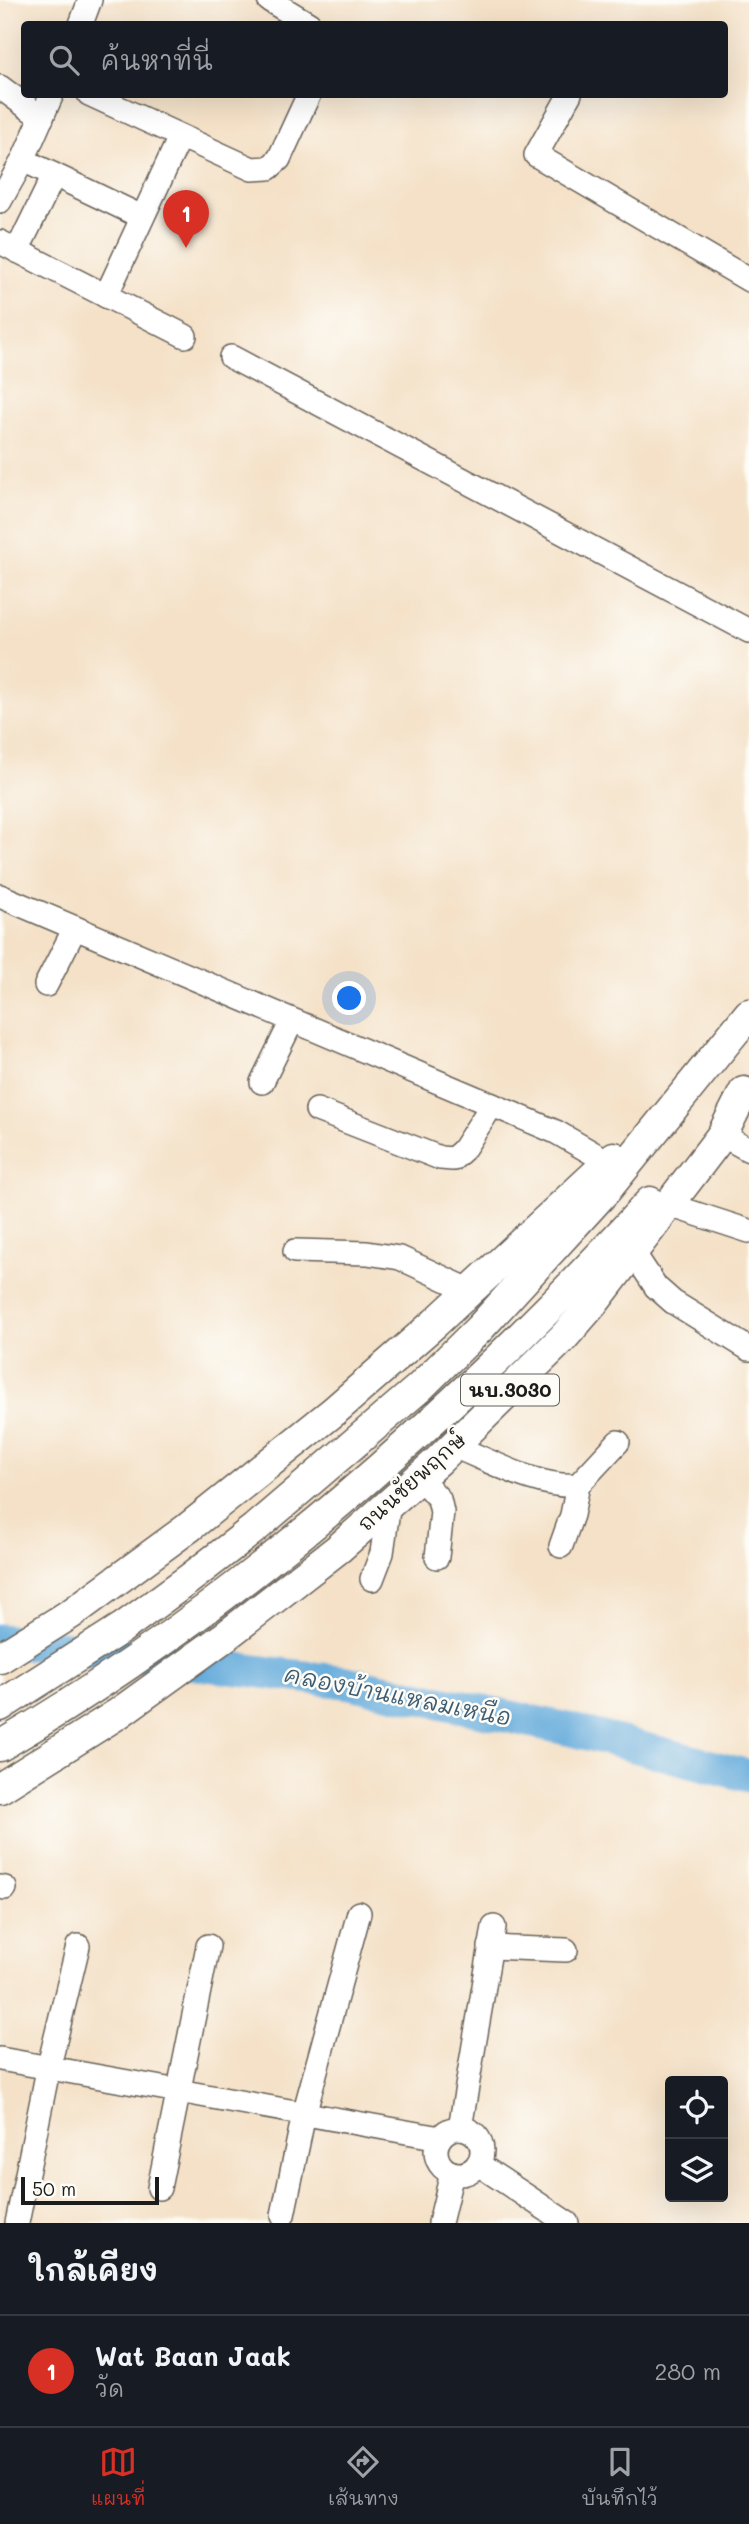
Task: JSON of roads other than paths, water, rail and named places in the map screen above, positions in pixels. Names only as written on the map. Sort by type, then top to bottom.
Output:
[{"type":"main road","name":"นบ.3030","points":[[0,1706],[122,1628],[255,1528],[419,1388],[479,1329],[598,1199],[749,1014]]},
{"type":"main road","name":"ถนนชัยพฤกษ์","points":[[0,1788],[119,1713],[223,1638],[338,1549],[453,1446],[563,1338],[596,1300],[722,1136],[746,1089]]},
{"type":"main road","name":"ถนนชัยพฤกษ์","points":[[0,1746],[123,1666],[252,1572],[384,1464],[522,1337],[658,1193],[746,1089]]},
{"type":"main road","points":[[0,1658],[72,1613],[188,1528],[302,1437],[415,1341],[605,1165],[678,1103]]},
{"type":"street","points":[[82,21],[89,0]]},
{"type":"street","points":[[269,0],[304,21]]},
{"type":"street","points":[[0,87],[42,118]]},
{"type":"street","points":[[0,201],[23,160],[50,98]]},
{"type":"street","points":[[97,98],[252,169],[269,168],[279,159],[307,98]]},
{"type":"street","points":[[568,98],[536,155],[749,280]]},
{"type":"street","points":[[106,296],[180,137]]},
{"type":"street","points":[[23,160],[142,217]]},
{"type":"street","points":[[54,175],[9,246],[185,336]]},
{"type":"street","points":[[231,357],[749,631]]},
{"type":"street","points":[[0,896],[556,1132],[596,1155],[605,1165]]},
{"type":"street","points":[[46,985],[75,928]]},
{"type":"street","points":[[262,1082],[292,1021]]},
{"type":"street","points":[[317,1110],[440,1158],[453,1159],[463,1150],[492,1105]]},
{"type":"street","points":[[722,1136],[749,1150]]},
{"type":"street","points":[[669,1205],[749,1231]]},
{"type":"street","points":[[295,1251],[400,1258],[472,1288]]},
{"type":"street","points":[[634,1252],[656,1286],[673,1302],[749,1349]]},
{"type":"street","points":[[561,1546],[572,1515],[578,1485],[618,1442]]},
{"type":"street","points":[[453,1446],[563,1487],[578,1485]]},
{"type":"street","points":[[419,1477],[439,1499],[442,1512],[437,1556]]},
{"type":"street","points":[[372,1579],[382,1553],[389,1503]]},
{"type":"street","points":[[284,2215],[304,2114],[359,1913]]},
{"type":"street","points":[[0,2059],[48,2070],[304,2114],[450,2132],[468,2129],[480,2140],[482,2156],[478,2164],[467,2173],[452,2173],[444,2169],[436,2154],[450,2132],[492,1937],[566,1950]]},
{"type":"street","points":[[17,2223],[48,2070],[78,1946]]},
{"type":"street","points":[[159,2188],[208,1946]]},
{"type":"street","points":[[478,2164],[562,2222]]},
{"type":"street","points":[[440,2223],[452,2173]]},
{"type":"waterway","name":"คลองบ้านแหลมเหนือ","points":[[0,1640],[346,1682],[572,1730],[749,1776]]},
{"type":"place","name":"Wat Baan Jaak","points":[[186,248]]}]
